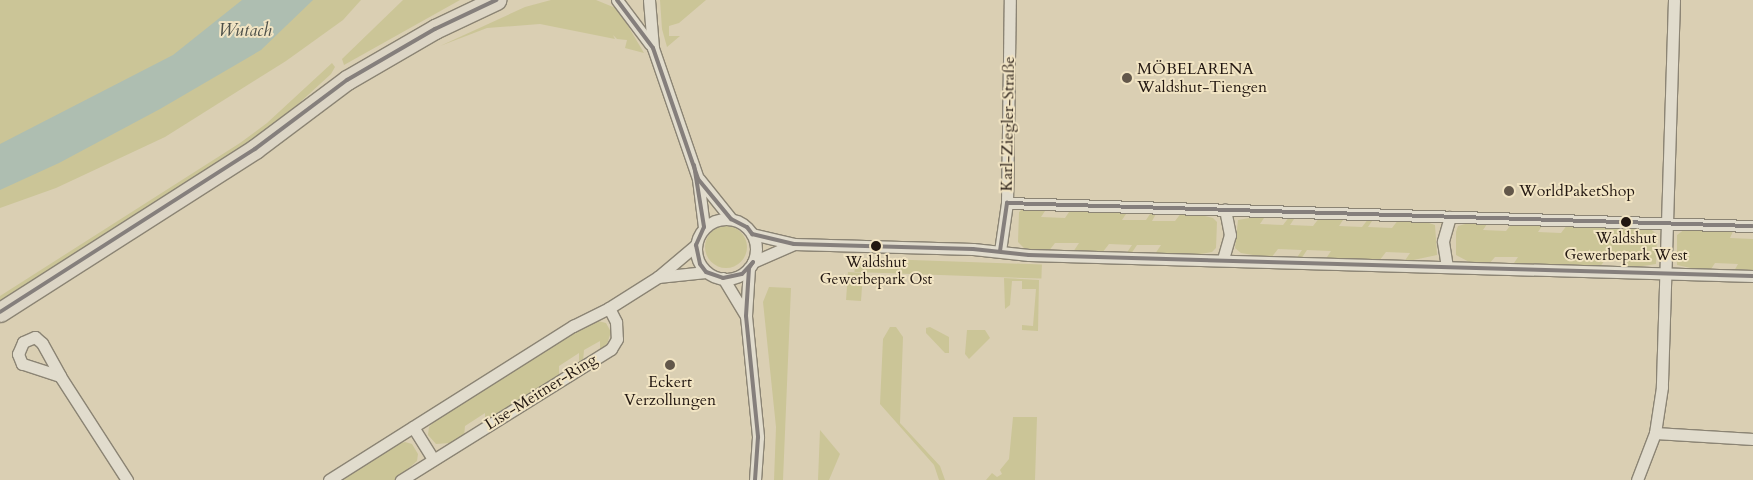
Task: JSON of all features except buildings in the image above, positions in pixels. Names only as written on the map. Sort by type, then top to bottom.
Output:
[{"type":"main road","points":[[0,312],[248,154],[347,80],[435,29],[496,0]]},
{"type":"street","points":[[617,0],[652,48]]},
{"type":"street","points":[[329,480],[573,326],[609,308],[658,277],[696,245],[704,227],[698,179],[652,48],[649,0]]},
{"type":"street","name":"Karl-Ziegler-Straße","points":[[1000,251],[1007,203],[1010,0]]},
{"type":"street","points":[[1637,480],[1655,433],[1662,388],[1674,0]]},
{"type":"street","points":[[698,179],[731,219]]},
{"type":"street","points":[[1007,203],[1753,226]]},
{"type":"street","points":[[1223,259],[1230,235],[1225,209]]},
{"type":"street","points":[[1447,267],[1443,241],[1450,216]]},
{"type":"street","points":[[704,227],[721,219],[731,219],[740,222],[752,234],[756,244],[751,265],[746,316],[758,437],[755,480]]},
{"type":"street","points":[[752,234],[794,244],[1000,251],[1029,255],[1223,259],[1753,276]]},
{"type":"street","points":[[658,277],[706,272],[723,278],[742,274],[751,265],[794,244]]},
{"type":"street","points":[[696,245],[700,264],[706,272]]},
{"type":"street","points":[[723,278],[746,316]]},
{"type":"street","name":"Lise-Meitner-Ring","points":[[401,480],[611,349],[618,339],[616,322],[609,308]]},
{"type":"street","points":[[60,376],[127,480]]},
{"type":"street","points":[[412,427],[433,459]]},
{"type":"street","points":[[1655,433],[1753,439]]},
{"type":"shaded area","points":[[0,0],[361,0],[343,20],[286,61],[165,137],[56,188],[0,208]]},
{"type":"shaded area","points":[[403,0],[460,0],[344,65],[342,59]]},
{"type":"shaded area","points":[[551,0],[596,0],[618,9],[644,53],[625,48],[627,40],[617,39],[613,35],[615,39],[540,24],[487,28],[440,46],[525,7]]},
{"type":"shaded area","points":[[660,0],[706,0],[679,23],[669,26],[669,36],[680,36],[667,47],[662,29]]},
{"type":"shaded area","points":[[332,63],[335,67],[331,74],[274,126],[0,303],[0,296],[240,143],[267,123]]},
{"type":"shaded area","points":[[1024,208],[1047,208],[1041,217],[1065,218],[1071,209],[1128,211],[1122,220],[1146,220],[1152,211],[1157,212],[1152,221],[1175,221],[1182,212],[1193,213],[1213,218],[1217,222],[1216,248],[1212,252],[1195,255],[1155,254],[1161,245],[1137,245],[1131,254],[1126,254],[1132,245],[1109,244],[1102,253],[1073,252],[1079,243],[1055,243],[1048,252],[1024,248],[1018,242],[1019,212]]},
{"type":"shaded area","points":[[1266,215],[1260,224],[1283,225],[1290,216],[1296,216],[1290,225],[1313,226],[1320,217],[1345,217],[1339,226],[1362,227],[1369,218],[1374,218],[1368,227],[1392,228],[1399,219],[1420,220],[1435,225],[1437,255],[1404,262],[1410,253],[1386,252],[1379,261],[1325,260],[1331,251],[1307,250],[1301,259],[1296,259],[1302,250],[1278,249],[1271,258],[1241,253],[1235,248],[1238,220]]},
{"type":"shaded area","points":[[1476,221],[1489,221],[1483,230],[1506,231],[1513,222],[1544,223],[1538,232],[1561,233],[1568,224],[1649,228],[1657,234],[1656,264],[1623,269],[1629,260],[1605,260],[1599,268],[1512,266],[1518,257],[1495,257],[1488,265],[1473,264],[1456,255],[1456,232],[1458,226]]},
{"type":"shaded area","points":[[722,226],[730,226],[741,232],[747,247],[741,262],[730,268],[722,268],[711,262],[705,251],[705,243],[711,232]]},
{"type":"shaded area","points":[[1685,229],[1734,229],[1730,238],[1753,239],[1753,273],[1733,273],[1738,264],[1715,263],[1709,272],[1677,265],[1677,235]]},
{"type":"shaded area","points":[[855,258],[1042,265],[1041,279],[855,272]]},
{"type":"shaded area","points":[[848,272],[863,273],[861,301],[846,300]]},
{"type":"shaded area","points":[[1004,278],[1039,280],[1038,331],[1022,330],[1022,325],[1033,326],[1036,289],[1022,289],[1022,281],[1012,281],[1010,305],[1005,309]]},
{"type":"shaded area","points":[[769,287],[791,288],[783,480],[774,480],[776,427],[763,302]]},
{"type":"shaded area","points":[[598,321],[606,323],[611,332],[607,344],[600,351],[600,341],[584,350],[583,362],[579,364],[579,353],[559,366],[559,377],[485,424],[485,413],[465,426],[464,437],[450,443],[436,444],[428,435],[429,427],[441,414],[583,325]]},
{"type":"shaded area","points":[[890,327],[896,327],[903,337],[900,423],[940,466],[945,480],[939,480],[934,465],[880,404],[883,339]]},
{"type":"shaded area","points":[[930,327],[949,337],[949,353],[945,353],[926,333],[926,328]]},
{"type":"shaded area","points":[[967,330],[985,330],[990,338],[969,359],[965,354]]},
{"type":"shaded area","points":[[1013,417],[1037,417],[1035,480],[986,480],[992,473],[997,477],[1002,474],[1000,470],[1009,459]]},
{"type":"shaded area","points":[[820,430],[840,454],[829,480],[818,480]]},
{"type":"shaded area","points":[[405,442],[412,444],[418,454],[417,461],[395,480],[335,480],[388,447]]},
{"type":"water","name":"Wutach","points":[[242,0],[313,0],[261,50],[160,109],[59,163],[0,190],[0,144],[173,55]]},
{"type":"transit line","points":[[0,312],[255,149],[347,80],[435,29],[496,0]]},
{"type":"transit line","points":[[617,0],[653,48],[698,179],[731,219],[747,227],[752,234],[794,244],[973,249],[1029,255],[1753,276]]},
{"type":"transit line","points":[[694,165],[704,227],[696,245],[700,264],[706,272],[723,278],[742,274],[753,262]]},
{"type":"transit line","points":[[1000,251],[1007,203],[1753,226]]},
{"type":"transit line","points":[[753,262],[749,268],[746,316],[758,437],[755,480]]},
{"type":"place","name":"MÖBELARENA Waldshut-Tiengen","points":[[1127,78]]},
{"type":"place","name":"WorldPaketShop","points":[[1509,191]]},
{"type":"place","name":"Waldshut Gewerbepark West","points":[[1626,222]]},
{"type":"place","name":"Waldshut Gewerbepark Ost","points":[[876,246]]},
{"type":"place","name":"Eckert Verzollungen","points":[[670,365]]}]
